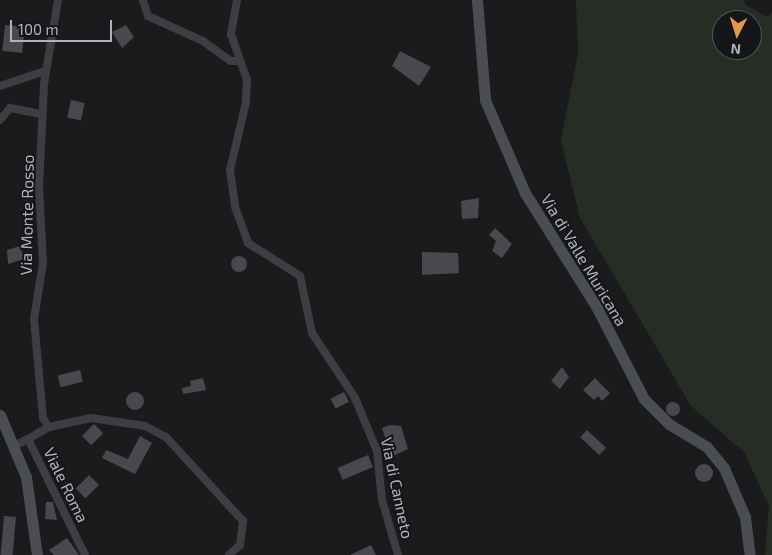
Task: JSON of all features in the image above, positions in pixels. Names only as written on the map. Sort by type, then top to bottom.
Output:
[{"type":"street","name":"Via Monte Rosso","points":[[49,427],[43,418],[42,385],[34,340],[43,263],[39,187],[45,71],[58,0]]},
{"type":"street","points":[[143,0],[148,16],[203,41],[231,61],[239,61]]},
{"type":"street","name":"Via di Canneto","points":[[237,0],[231,34],[247,80],[246,102],[230,170],[236,207],[248,243],[300,276],[312,333],[355,398],[377,451],[382,500],[398,555]]},
{"type":"street","name":"Via di Valle Muricana","points":[[476,0],[485,100],[505,152],[544,227],[601,316],[644,399],[669,424],[710,449],[724,468],[745,517],[750,555]]},
{"type":"street","points":[[0,86],[45,71]]},
{"type":"street","points":[[0,120],[10,108],[42,114]]},
{"type":"street","points":[[0,415],[16,445],[30,501],[37,555]]},
{"type":"street","points":[[28,439],[49,427],[90,418],[145,426],[166,437],[243,521],[240,545],[229,555]]},
{"type":"street","name":"Viale Roma","points":[[16,445],[28,439],[85,555]]},
{"type":"shaded area","points":[[576,0],[744,0],[745,5],[755,10],[712,10],[712,60],[762,60],[762,14],[768,17],[772,12],[772,555],[765,555],[769,506],[744,452],[691,406],[580,218],[561,140],[578,54]]},
{"type":"building","points":[[5,25],[25,27],[22,53],[2,51]]},
{"type":"building","points":[[126,25],[134,37],[122,48],[112,32]]},
{"type":"building","points":[[400,51],[431,67],[419,86],[392,66]]},
{"type":"building","points":[[71,100],[85,103],[81,121],[67,118]]},
{"type":"building","points":[[479,198],[478,218],[462,219],[461,201]]},
{"type":"building","points":[[495,228],[512,244],[502,258],[492,251],[496,241],[489,235]]},
{"type":"building","points":[[20,246],[24,259],[8,264],[7,250]]},
{"type":"building","points":[[422,252],[458,253],[459,273],[422,275]]},
{"type":"building","points":[[239,256],[245,258],[247,264],[245,270],[239,272],[233,270],[231,264],[233,258]]},
{"type":"building","points":[[562,367],[569,377],[560,389],[551,381]]},
{"type":"building","points":[[80,370],[83,382],[61,387],[58,376]]},
{"type":"building","points":[[203,378],[206,390],[183,394],[182,388],[191,386],[190,381]]},
{"type":"building","points":[[595,378],[610,393],[602,401],[598,396],[594,400],[583,390]]},
{"type":"building","points":[[135,392],[141,395],[144,401],[141,407],[135,410],[129,407],[126,401],[129,395]]},
{"type":"building","points":[[344,392],[349,402],[336,409],[331,399]]},
{"type":"building","points":[[670,402],[676,402],[680,409],[676,416],[670,416],[666,412],[666,406]]},
{"type":"building","points":[[94,424],[103,433],[91,445],[82,436]]},
{"type":"building","points":[[390,425],[401,426],[408,449],[391,457],[382,428]]},
{"type":"building","points":[[587,430],[606,448],[599,455],[580,437]]},
{"type":"building","points":[[140,436],[152,443],[135,474],[102,458],[106,450],[128,459]]},
{"type":"building","points":[[368,455],[373,467],[343,480],[338,468]]},
{"type":"building","points":[[704,464],[710,467],[713,473],[710,479],[704,482],[698,479],[695,473],[698,467]]},
{"type":"building","points":[[89,475],[99,485],[85,498],[76,488]]},
{"type":"building","points":[[46,502],[53,502],[57,520],[45,519]]},
{"type":"building","points":[[4,516],[16,517],[13,555],[1,555]]},
{"type":"building","points":[[67,538],[79,555],[54,555],[49,550]]},
{"type":"building","points":[[371,545],[376,555],[350,555]]}]
